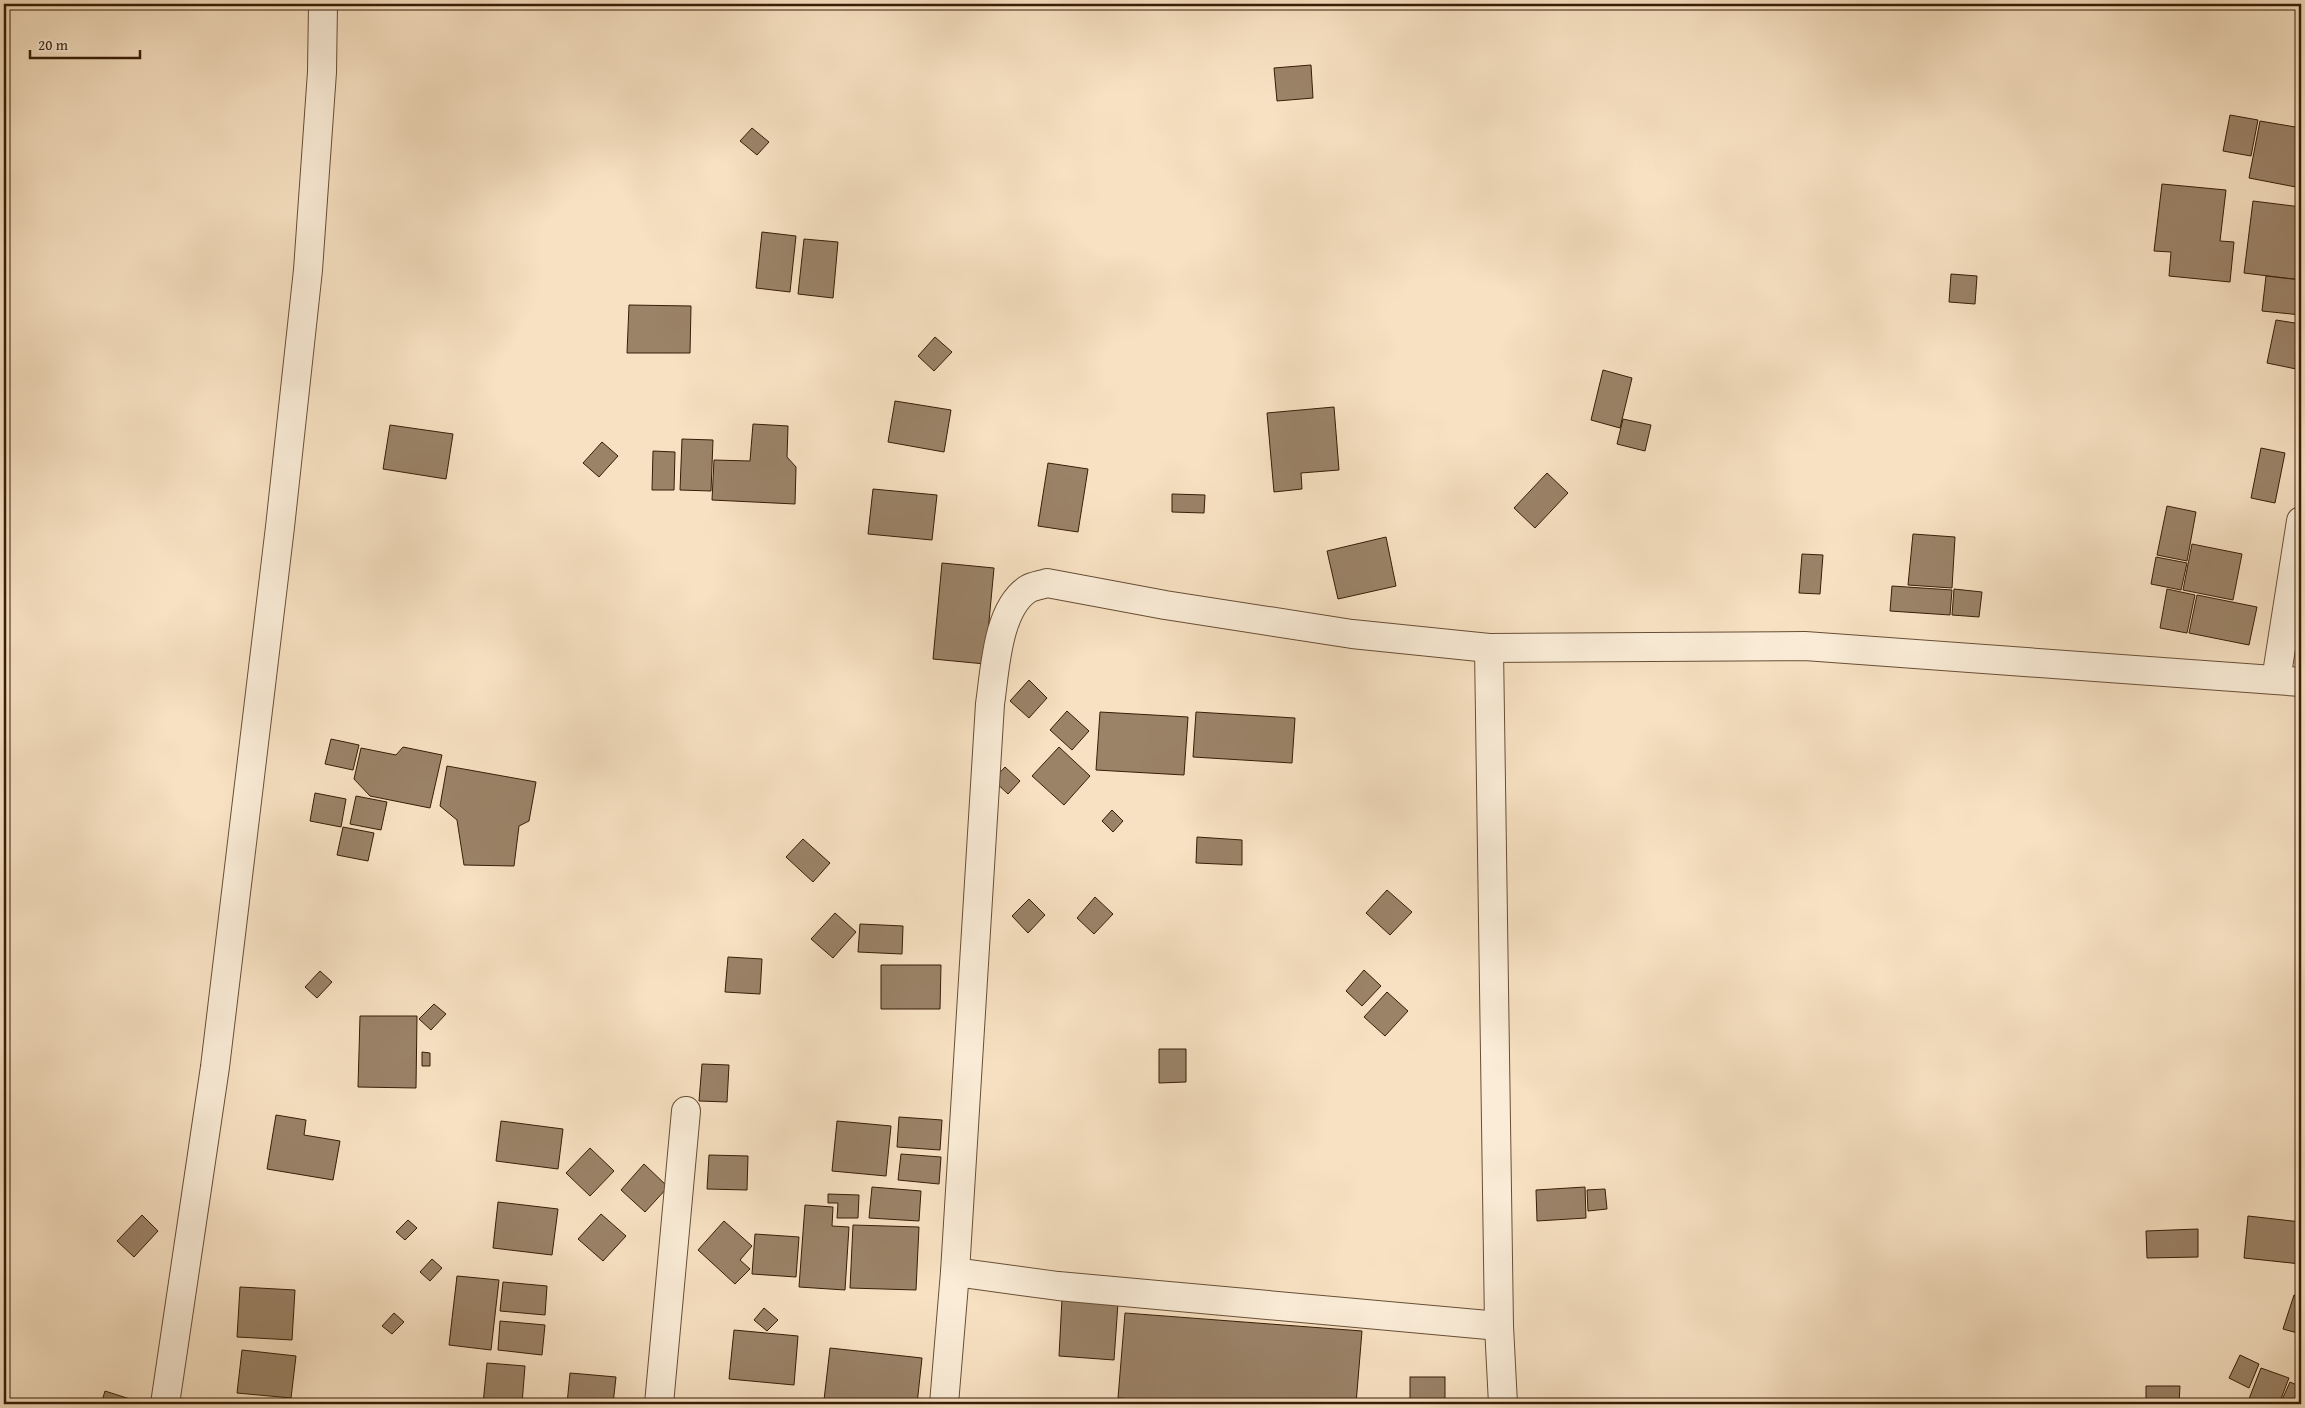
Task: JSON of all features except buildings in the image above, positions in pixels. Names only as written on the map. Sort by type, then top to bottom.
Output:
[{"type":"street","points":[[165,1404],[215,1067],[280,528],[308,270],[322,72],[323,4]]},
{"type":"street","points":[[944,1404],[955,1272],[990,704],[1002,637],[1009,611],[1019,597],[1030,588],[1047,583],[1165,605],[1352,634],[1489,648],[1805,646],[2289,681],[2300,535]]},
{"type":"street","points":[[1489,648],[1499,1326],[1503,1404]]},
{"type":"street","points":[[659,1404],[686,1111]]},
{"type":"street","points":[[955,1272],[1058,1286],[1499,1326]]}]
